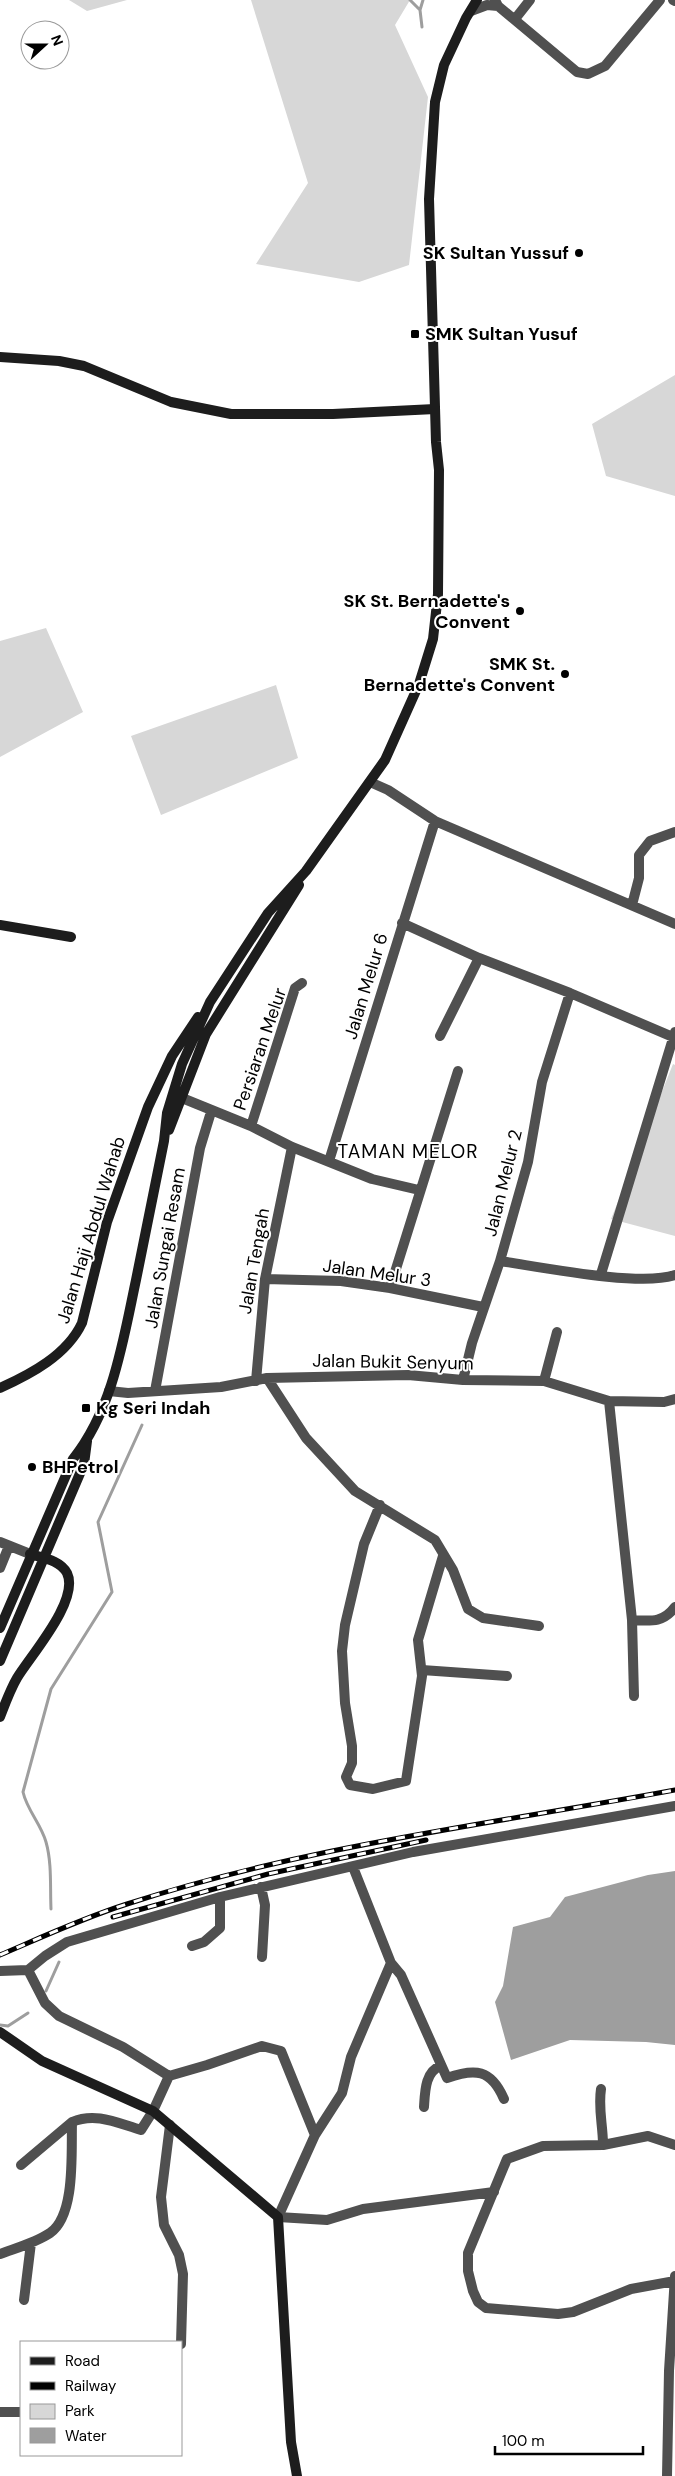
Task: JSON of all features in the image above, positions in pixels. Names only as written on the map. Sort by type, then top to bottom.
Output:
[{"type":"main road","points":[[0,1661],[84,1464],[88,1440],[109,1391],[122,1344],[164,1141],[167,1113],[191,1041],[210,1002],[268,913],[306,871],[385,760],[419,684],[433,639],[439,575],[439,470],[435,409],[429,199],[435,102],[444,65],[477,0]]},
{"type":"main road","points":[[0,357],[59,361],[84,366],[171,402],[231,414],[333,414],[435,409]]},
{"type":"main road","points":[[164,1141],[206,1034],[241,975],[289,903],[306,871]]},
{"type":"main road","points":[[0,925],[71,938]]},
{"type":"main road","name":"Jalan Haji Abdul Wahab","points":[[0,1388],[41,1366],[62,1350],[77,1334],[82,1324],[107,1222],[148,1107],[172,1056],[189,1027],[210,1002]]},
{"type":"main road","points":[[172,1056],[191,1041],[206,1034]]},
{"type":"main road","points":[[0,1628],[30,1554],[73,1459],[88,1440]]},
{"type":"main road","points":[[0,1717],[16,1680],[67,1602],[70,1586],[67,1573],[57,1562],[30,1554]]},
{"type":"main road","points":[[1,2033],[42,2061],[153,2111],[278,2217],[290,2442],[297,2476]]},
{"type":"street","points":[[515,19],[530,0]]},
{"type":"street","points":[[471,11],[496,3],[576,72],[588,74],[605,66],[660,0]]},
{"type":"street","points":[[370,782],[388,790],[430,818],[675,924]]},
{"type":"street","name":"Jalan Melur 6","points":[[329,1161],[402,923],[430,818]]},
{"type":"street","points":[[632,905],[639,878],[639,855],[650,841],[675,832]]},
{"type":"street","points":[[402,923],[479,958],[674,1035],[601,1274]]},
{"type":"street","points":[[440,1036],[479,958]]},
{"type":"street","name":"Persiaran Melur","points":[[251,1126],[295,988],[302,983]]},
{"type":"street","name":"Jalan Melur 2","points":[[463,1380],[483,1307],[500,1262],[528,1162],[542,1082],[570,993]]},
{"type":"street","points":[[390,1288],[419,1190],[458,1071]]},
{"type":"street","points":[[182,1098],[211,1112],[251,1126],[292,1147],[372,1179],[419,1190]]},
{"type":"street","name":"Jalan Sungai Resam","points":[[155,1391],[200,1148],[211,1112]]},
{"type":"street","name":"Jalan Tengah","points":[[256,1381],[265,1279],[292,1147]]},
{"type":"street","points":[[500,1262],[601,1274],[664,1278],[675,1275]]},
{"type":"street","name":"Jalan Melur 3","points":[[265,1279],[341,1281],[390,1288],[483,1307]]},
{"type":"street","points":[[544,1381],[557,1332]]},
{"type":"street","name":"Jalan Bukit Senyum","points":[[109,1391],[128,1393],[221,1387],[267,1378],[408,1375],[463,1380],[544,1381],[609,1401],[664,1402],[675,1399]]},
{"type":"street","points":[[267,1378],[306,1438],[355,1491],[435,1540],[454,1570],[468,1609],[483,1618],[539,1626]]},
{"type":"street","points":[[609,1401],[632,1620],[634,1696]]},
{"type":"street","points":[[380,1505],[364,1544],[345,1625],[342,1651],[352,1746],[352,1763],[346,1777],[350,1785],[373,1789],[406,1781],[422,1670],[418,1640],[444,1556]]},
{"type":"street","points":[[0,1568],[5,1544],[30,1554]]},
{"type":"street","points":[[632,1620],[657,1622],[669,1615],[675,1607]]},
{"type":"street","points":[[422,1670],[507,1676]]},
{"type":"street","points":[[0,1971],[28,1970],[67,1942],[220,1897],[413,1852],[675,1806]]},
{"type":"street","points":[[353,1867],[391,1963],[402,1975],[447,2078],[467,2071],[478,2071],[498,2085],[504,2099]]},
{"type":"street","points":[[261,1887],[265,1905],[262,1957]]},
{"type":"street","points":[[192,1946],[204,1942],[220,1928],[220,1897]]},
{"type":"street","points":[[391,1963],[351,2057],[342,2094],[315,2135],[278,2217],[327,2220],[363,2209],[494,2192]]},
{"type":"street","points":[[28,1970],[45,2003],[59,2016],[123,2047],[169,2076],[262,2046],[281,2050],[315,2135]]},
{"type":"street","points":[[424,2107],[430,2075],[435,2068],[442,2066]]},
{"type":"street","points":[[21,2166],[72,2122],[83,2118],[96,2116],[141,2130],[153,2111],[169,2076]]},
{"type":"street","points":[[601,2089],[598,2108],[604,2144]]},
{"type":"street","points":[[0,2254],[50,2233],[65,2214],[71,2174],[72,2122]]},
{"type":"street","points":[[170,2125],[160,2197],[164,2226],[178,2255],[183,2274],[181,2341]]},
{"type":"street","points":[[675,2145],[648,2136],[604,2144],[543,2146],[507,2159],[468,2253],[468,2271],[473,2291],[478,2302],[486,2308],[558,2314],[572,2312],[631,2289],[675,2281]]},
{"type":"street","points":[[24,2300],[32,2242]]},
{"type":"street","points":[[667,2476],[669,2371],[675,2276]]},
{"type":"street","points":[[0,2412],[20,2412]]},
{"type":"green space","points":[[69,0],[127,0],[87,11]]},
{"type":"green space","points":[[251,0],[410,0],[395,25],[428,97],[409,265],[359,282],[256,264],[308,183]]},
{"type":"green space","points":[[675,375],[675,496],[606,476],[592,424]]},
{"type":"green space","points":[[46,628],[83,712],[0,757],[0,641]]},
{"type":"green space","points":[[276,685],[298,758],[161,815],[131,736]]},
{"type":"green space","points":[[673,1064],[675,1065],[675,1236],[611,1219]]},
{"type":"water","points":[[675,1871],[675,2045],[646,2042],[570,2040],[511,2060],[495,2002],[503,1986],[513,1927],[550,1917],[565,1897],[648,1875]]},
{"type":"waterway","points":[[410,0],[420,10],[422,27]]},
{"type":"waterway","points":[[420,10],[423,0]]},
{"type":"waterway","points":[[51,1909],[48,1850],[41,1829],[23,1792],[51,1689],[112,1592],[98,1522],[142,1425]]},
{"type":"waterway","points":[[46,1991],[59,1962]]},
{"type":"waterway","points":[[0,2025],[8,2026],[28,2013]]},
{"type":"railway","points":[[0,1955],[111,1909],[262,1866],[399,1838],[675,1790]]},
{"type":"railway","points":[[113,1917],[268,1874],[426,1840]]},
{"type":"place","name":"SK Sultan Yussuf","points":[[579,253]]},
{"type":"place","name":"SMK Sultan Yusuf","points":[[415,334]]},
{"type":"place","name":"SK St. Bernadette's Convent","points":[[520,611]]},
{"type":"place","name":"SMK St. Bernadette's Convent","points":[[565,674]]},
{"type":"place","name":"Kg Seri Indah","points":[[86,1408]]},
{"type":"place","name":"BHPetrol","points":[[32,1467]]},
{"type":"district","name":"TAMAN MELOR","points":[[408,1151]]}]
